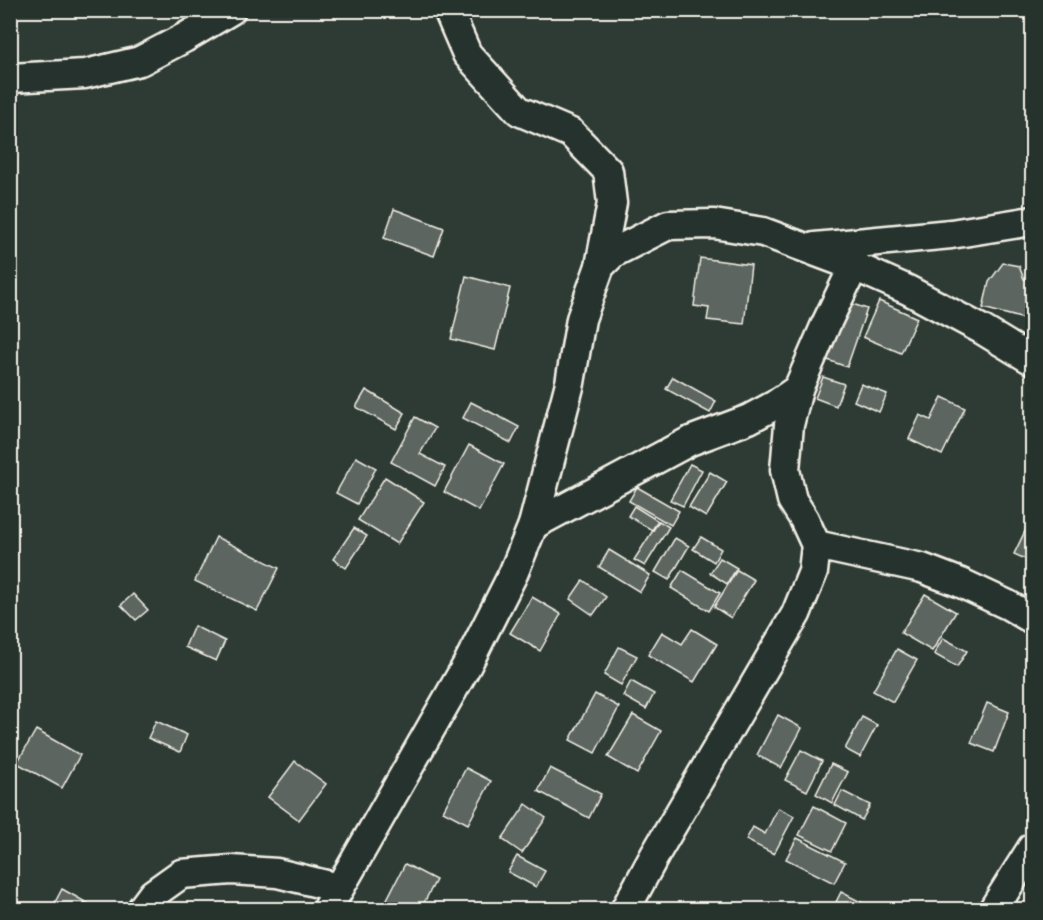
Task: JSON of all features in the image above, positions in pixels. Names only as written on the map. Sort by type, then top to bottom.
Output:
[{"type":"street","points":[[10,78],[85,74],[140,61],[231,10]]},
{"type":"street","points":[[141,909],[153,894],[182,874],[231,870],[277,873],[333,898],[467,665],[513,574],[533,525],[570,383],[581,320],[600,266],[612,202],[608,171],[571,133],[519,111],[467,54],[448,10]]},
{"type":"street","points":[[804,248],[951,234],[1032,221]]},
{"type":"street","points":[[600,266],[613,253],[668,225],[714,224],[763,232],[908,290],[981,329],[1032,360]]},
{"type":"street","points":[[625,909],[796,614],[813,572],[816,545],[792,500],[785,470],[789,424],[798,389],[854,267]]},
{"type":"street","points":[[533,525],[690,441],[749,419],[798,389]]},
{"type":"street","points":[[816,545],[922,568],[971,587],[1032,619]]},
{"type":"street","points":[[993,909],[1032,848]]},
{"type":"building","points":[[394,209],[444,228],[434,256],[384,238]]},
{"type":"building","points":[[700,258],[751,265],[744,324],[707,320],[709,308],[694,306]]},
{"type":"building","points":[[1003,263],[1019,266],[1024,279],[1032,280],[1032,321],[983,308],[989,282]]},
{"type":"building","points":[[466,276],[510,288],[495,350],[451,339]]},
{"type":"building","points":[[844,301],[867,309],[847,367],[825,359]]},
{"type":"building","points":[[879,301],[917,318],[901,353],[863,337]]},
{"type":"building","points":[[673,377],[716,401],[710,413],[666,389]]},
{"type":"building","points":[[823,377],[844,384],[836,406],[815,398]]},
{"type":"building","points":[[861,384],[887,394],[879,412],[854,401]]},
{"type":"building","points":[[366,390],[405,413],[396,429],[356,407]]},
{"type":"building","points":[[942,397],[965,408],[942,455],[909,439],[920,415],[931,420]]},
{"type":"building","points":[[471,402],[519,427],[511,443],[463,418]]},
{"type":"building","points":[[415,417],[435,428],[420,454],[445,467],[435,486],[391,462]]},
{"type":"building","points":[[469,445],[504,464],[479,511],[444,492]]},
{"type":"building","points":[[356,457],[376,468],[357,504],[336,493]]},
{"type":"building","points":[[690,464],[702,470],[683,506],[670,500]]},
{"type":"building","points":[[710,472],[727,482],[706,517],[689,507]]},
{"type":"building","points":[[385,477],[424,502],[397,544],[358,520]]},
{"type":"building","points":[[637,487],[679,511],[671,525],[629,501]]},
{"type":"building","points":[[634,506],[658,521],[652,530],[628,516]]},
{"type":"building","points":[[659,521],[669,527],[645,566],[634,560]]},
{"type":"building","points":[[1029,523],[1032,524],[1032,562],[1014,554]]},
{"type":"building","points":[[354,528],[367,536],[346,568],[333,559]]},
{"type":"building","points":[[216,537],[279,568],[257,611],[195,581]]},
{"type":"building","points":[[701,537],[721,549],[714,562],[693,549]]},
{"type":"building","points":[[675,538],[689,546],[669,580],[655,572]]},
{"type":"building","points":[[609,550],[650,575],[640,592],[599,567]]},
{"type":"building","points":[[720,558],[737,568],[727,584],[710,573]]},
{"type":"building","points":[[682,570],[720,593],[709,611],[671,588]]},
{"type":"building","points":[[737,570],[754,580],[731,618],[714,607]]},
{"type":"building","points":[[583,580],[606,597],[593,615],[570,599]]},
{"type":"building","points":[[133,594],[148,610],[136,620],[121,605]]},
{"type":"building","points":[[925,594],[956,612],[932,651],[901,633]]},
{"type":"building","points":[[532,597],[561,614],[540,651],[510,633]]},
{"type":"building","points":[[194,626],[225,641],[216,661],[185,647]]},
{"type":"building","points":[[692,629],[717,644],[694,682],[648,655],[662,632],[682,644]]},
{"type":"building","points":[[943,638],[967,651],[957,667],[934,654]]},
{"type":"building","points":[[619,647],[637,656],[621,685],[604,675]]},
{"type":"building","points":[[897,649],[917,660],[893,702],[873,691]]},
{"type":"building","points":[[631,681],[654,694],[646,709],[623,696]]},
{"type":"building","points":[[595,694],[619,707],[595,753],[570,740]]},
{"type":"building","points":[[987,703],[1009,712],[994,752],[971,743]]},
{"type":"building","points":[[633,715],[661,731],[637,774],[608,757]]},
{"type":"building","points":[[778,715],[802,728],[781,768],[757,755]]},
{"type":"building","points":[[862,717],[877,725],[860,757],[845,749]]},
{"type":"building","points":[[156,721],[187,735],[180,752],[148,738]]},
{"type":"building","points":[[36,730],[80,755],[62,788],[17,763]]},
{"type":"building","points":[[801,750],[822,761],[807,791],[785,780]]},
{"type":"building","points":[[295,761],[326,784],[299,820],[268,797]]},
{"type":"building","points":[[831,764],[848,772],[832,803],[816,794]]},
{"type":"building","points":[[466,768],[491,781],[468,824],[443,811]]},
{"type":"building","points":[[550,768],[601,794],[589,818],[538,791]]},
{"type":"building","points":[[842,791],[870,805],[862,820],[835,805]]},
{"type":"building","points":[[526,804],[546,818],[522,853],[502,839]]},
{"type":"building","points":[[814,806],[846,823],[832,851],[799,835]]},
{"type":"building","points":[[778,808],[794,816],[774,854],[746,840],[753,827],[765,834]]},
{"type":"building","points":[[797,838],[845,862],[834,883],[786,859]]},
{"type":"building","points":[[517,856],[545,871],[536,887],[508,872]]},
{"type":"building","points":[[405,864],[436,880],[420,910],[384,910],[382,909]]},
{"type":"building","points":[[62,889],[89,904],[86,910],[51,910]]},
{"type":"building","points":[[841,892],[863,903],[859,910],[832,910]]}]
